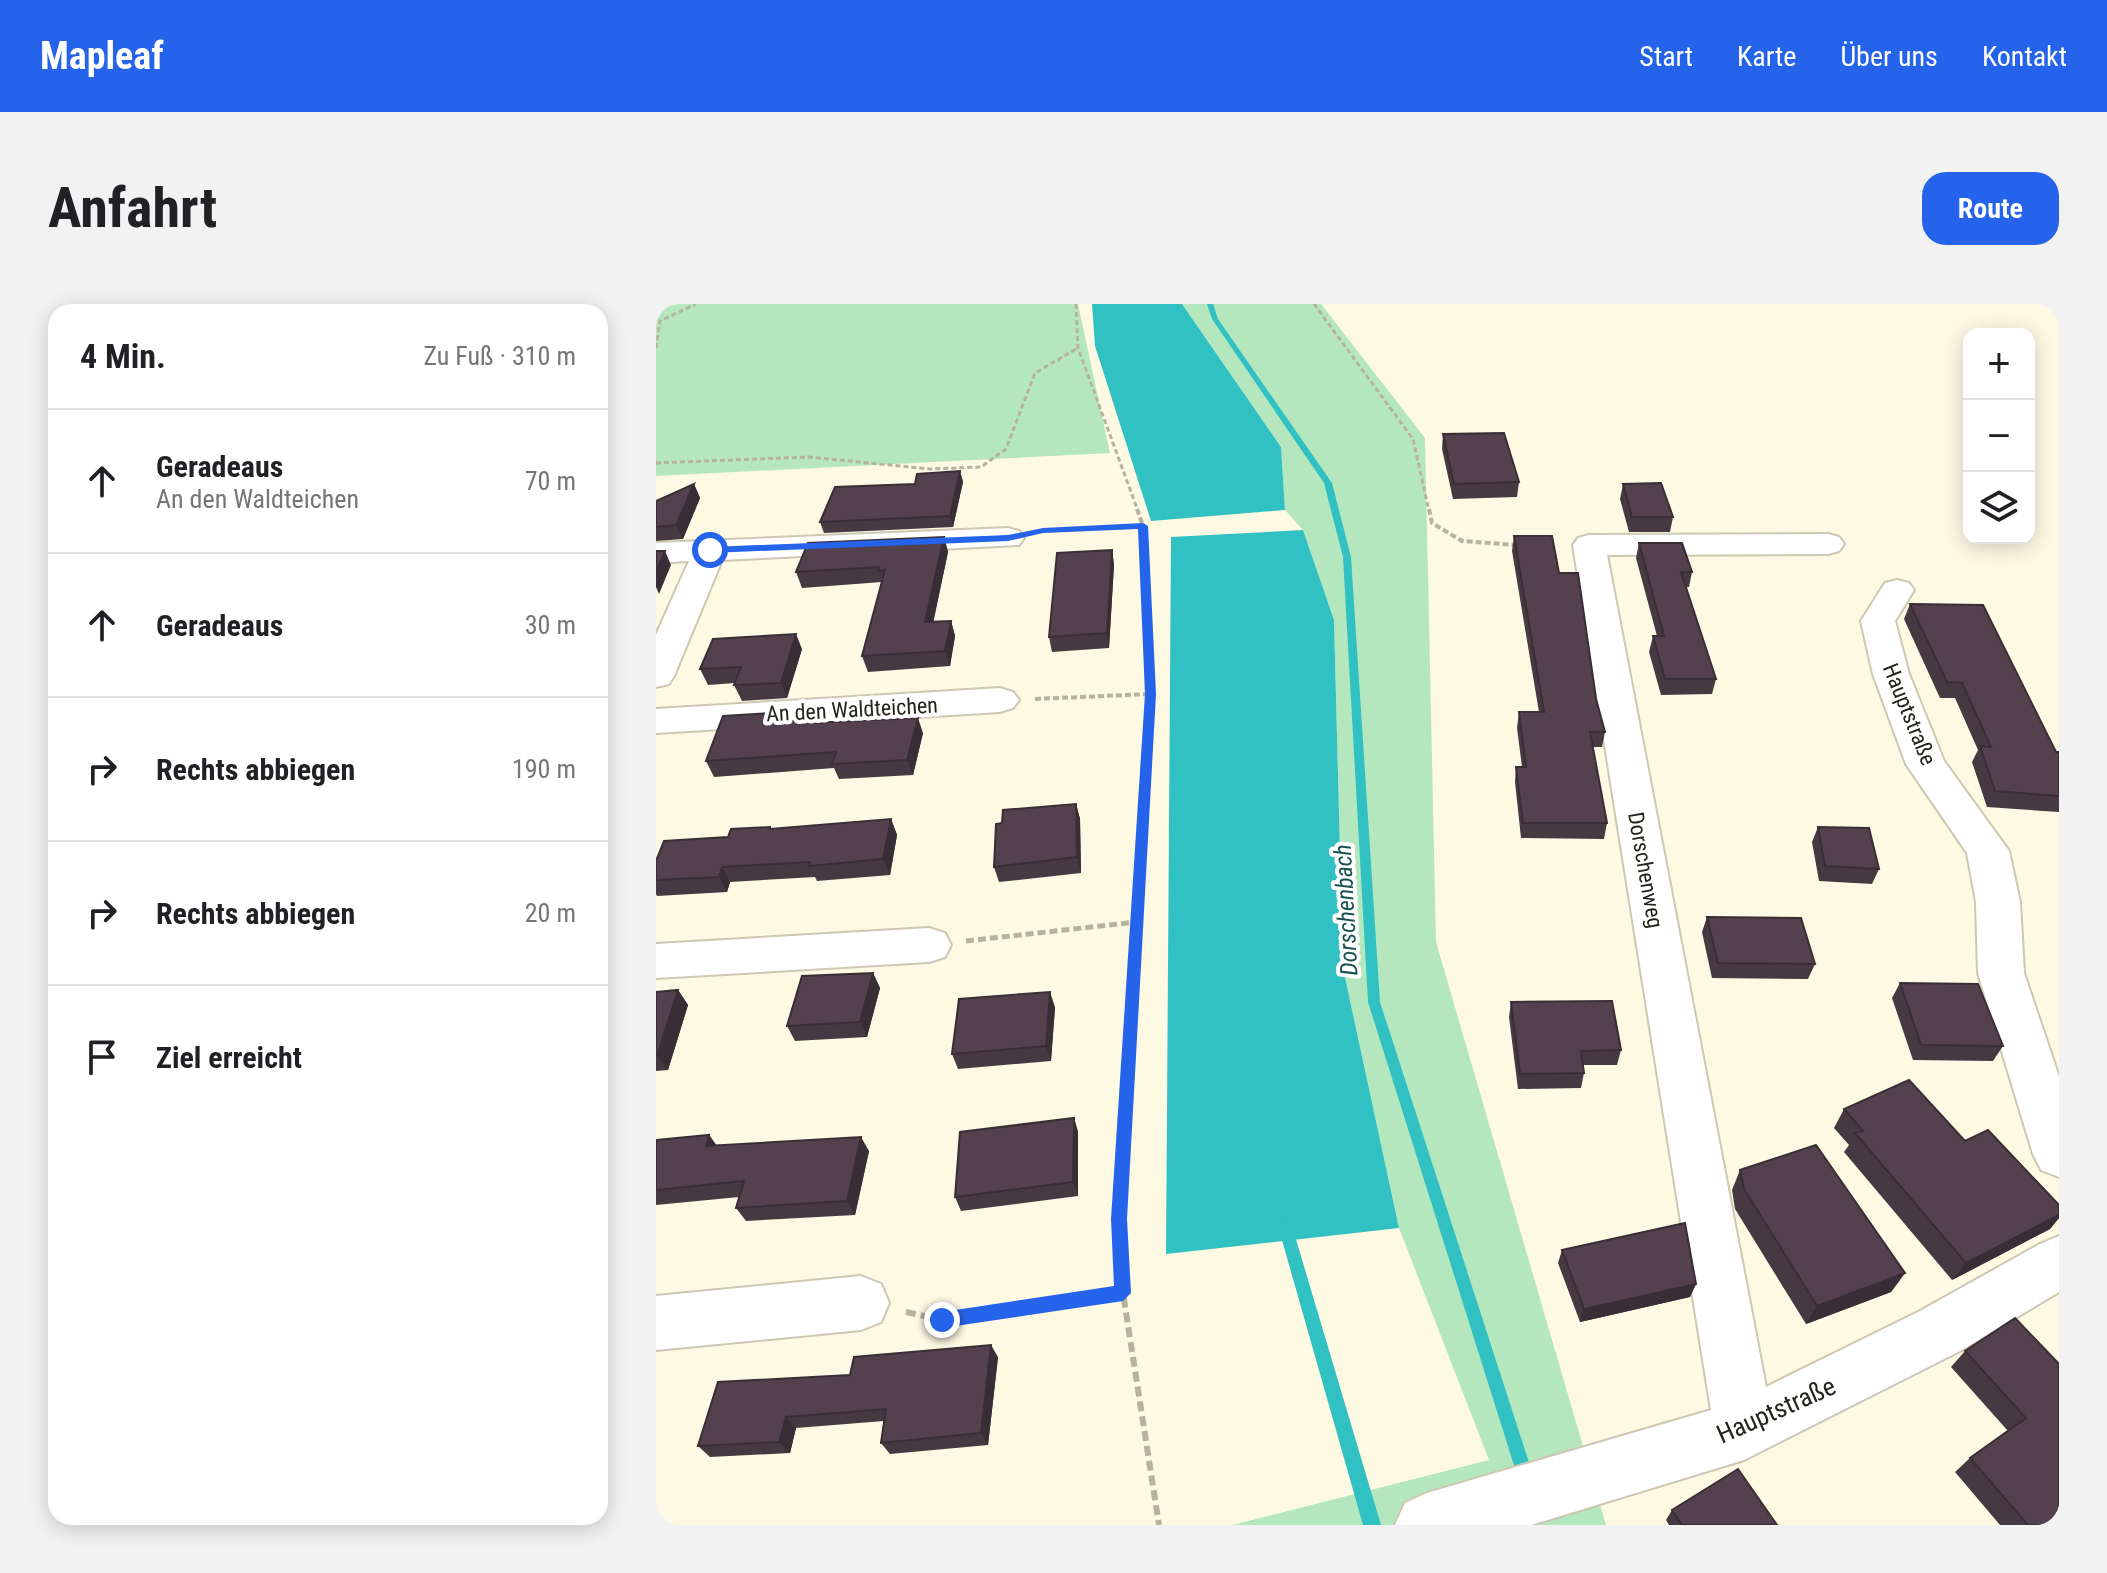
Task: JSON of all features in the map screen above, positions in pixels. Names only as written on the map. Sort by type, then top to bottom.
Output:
[{"type":"street","points":[[656,553],[1008,538]]},
{"type":"street","name":"Dorschenweg","points":[[1744,1430],[1589,545],[1828,544]]},
{"type":"street","points":[[656,676],[710,550]]},
{"type":"street","name":"Hauptstraße","points":[[1897,590],[1878,621],[1891,674],[1926,764],[1988,851],[1998,902],[2001,973],[2059,1154]]},
{"type":"street","name":"An den Waldteichen","points":[[656,721],[1000,700]]},
{"type":"street","points":[[656,961],[929,945]]},
{"type":"street","name":"Hauptstraße","points":[[1431,1524],[1744,1430],[1940,1331],[2059,1262]]},
{"type":"street","points":[[656,1323],[861,1303]]},
{"type":"path","points":[[656,348],[660,321],[696,304]]},
{"type":"path","points":[[1076,304],[1078,348],[1143,526],[1150,694],[1119,1219],[1123,1293],[1159,1525]]},
{"type":"path","points":[[1314,304],[1413,439],[1432,523],[1462,541],[1517,545]]},
{"type":"path","points":[[656,463],[809,457],[930,469],[981,467],[1006,449],[1035,373],[1078,348]]},
{"type":"path","points":[[1008,538],[1043,531],[1143,526]]},
{"type":"path","points":[[1000,700],[1150,694]]},
{"type":"path","points":[[929,945],[1136,922]]},
{"type":"path","points":[[861,1303],[942,1320],[1123,1293]]},
{"type":"green space","points":[[656,304],[1078,304],[1110,453],[656,476]]},
{"type":"green space","points":[[1182,304],[1321,304],[1425,438],[1436,942],[1606,1525],[1233,1525],[1489,1460],[1399,1228],[1343,968],[1334,620],[1303,530],[1285,510],[1281,447]]},
{"type":"water","points":[[1092,304],[1182,304],[1281,447],[1285,510],[1151,521],[1095,346]]},
{"type":"water","points":[[1303,530],[1334,620],[1343,968],[1399,1228],[1166,1254],[1171,537]]},
{"type":"building","points":[[1504,433],[1519,482],[1454,484],[1443,434]]},
{"type":"building","points":[[960,471],[950,516],[820,522],[835,487],[915,484],[917,474]]},
{"type":"building","points":[[1661,483],[1673,517],[1632,517],[1623,484]]},
{"type":"building","points":[[694,484],[676,525],[656,527],[656,501]]},
{"type":"building","points":[[1514,536],[1552,536],[1559,573],[1578,573],[1596,699],[1605,732],[1590,732],[1607,823],[1523,823],[1516,767],[1526,767],[1519,712],[1544,712]]},
{"type":"building","points":[[944,537],[925,622],[951,621],[945,651],[862,656],[885,570],[878,571],[879,567],[796,572],[808,543]]},
{"type":"building","points":[[1639,543],[1682,543],[1692,572],[1681,572],[1716,679],[1665,679],[1653,636],[1664,636]]},
{"type":"building","points":[[1112,550],[1107,633],[1049,637],[1057,553]]},
{"type":"building","points":[[656,551],[665,551],[656,572]]},
{"type":"building","points":[[1910,604],[1983,605],[2056,752],[2059,752],[2059,796],[1995,791],[1980,746],[1991,747],[1962,683],[1947,682]]},
{"type":"building","points":[[796,634],[781,683],[734,685],[741,667],[700,669],[713,639]]},
{"type":"building","points":[[771,713],[768,722],[918,718],[907,760],[832,764],[836,752],[706,761],[723,716]]},
{"type":"building","points":[[1076,804],[1077,857],[994,867],[996,824],[1002,823],[1003,810]]},
{"type":"building","points":[[891,819],[883,859],[809,866],[810,862],[722,867],[719,877],[656,880],[656,861],[664,841],[728,837],[731,829],[770,829]]},
{"type":"building","points":[[1818,827],[1869,828],[1879,869],[1825,866]]},
{"type":"building","points":[[1707,917],[1801,918],[1815,964],[1718,963]]},
{"type":"building","points":[[873,973],[860,1022],[787,1026],[802,976]]},
{"type":"building","points":[[1900,983],[1978,984],[2003,1046],[1921,1045]]},
{"type":"building","points":[[678,990],[657,1056],[656,1056],[656,992]]},
{"type":"building","points":[[1050,992],[1046,1046],[952,1054],[959,999]]},
{"type":"building","points":[[1612,1001],[1621,1050],[1581,1051],[1584,1073],[1520,1074],[1511,1002]]},
{"type":"building","points":[[1909,1080],[1965,1141],[1988,1130],[2059,1205],[2059,1215],[1966,1263],[1855,1133],[1863,1131],[1844,1109]]},
{"type":"building","points":[[1074,1118],[1073,1182],[955,1197],[960,1132]]},
{"type":"building","points":[[709,1135],[706,1146],[861,1137],[847,1201],[736,1208],[744,1181],[656,1190],[656,1140]]},
{"type":"building","points":[[1816,1145],[1905,1273],[1817,1306],[1744,1189],[1740,1170]]},
{"type":"building","points":[[1685,1223],[1696,1284],[1584,1309],[1562,1250]]},
{"type":"building","points":[[2015,1318],[2059,1364],[2059,1525],[2028,1525],[1970,1458],[2026,1418],[1965,1351]]},
{"type":"building","points":[[991,1345],[981,1433],[881,1443],[886,1409],[786,1417],[779,1442],[698,1446],[718,1382],[850,1375],[854,1357]]},
{"type":"building","points":[[1738,1469],[1777,1525],[1682,1525],[1672,1510]]},
{"type":"waterway","name":"Dorschenbach","points":[[1210,304],[1215,319],[1328,483],[1347,557],[1374,1002],[1526,1478]]},
{"type":"waterway","name":"Dorschenbach","points":[[1285,1226],[1372,1525]]},
{"type":"route","points":[[710,550],[1008,538],[1043,531],[1143,526],[1150,694],[1119,1219],[1123,1293],[942,1320]]}]
